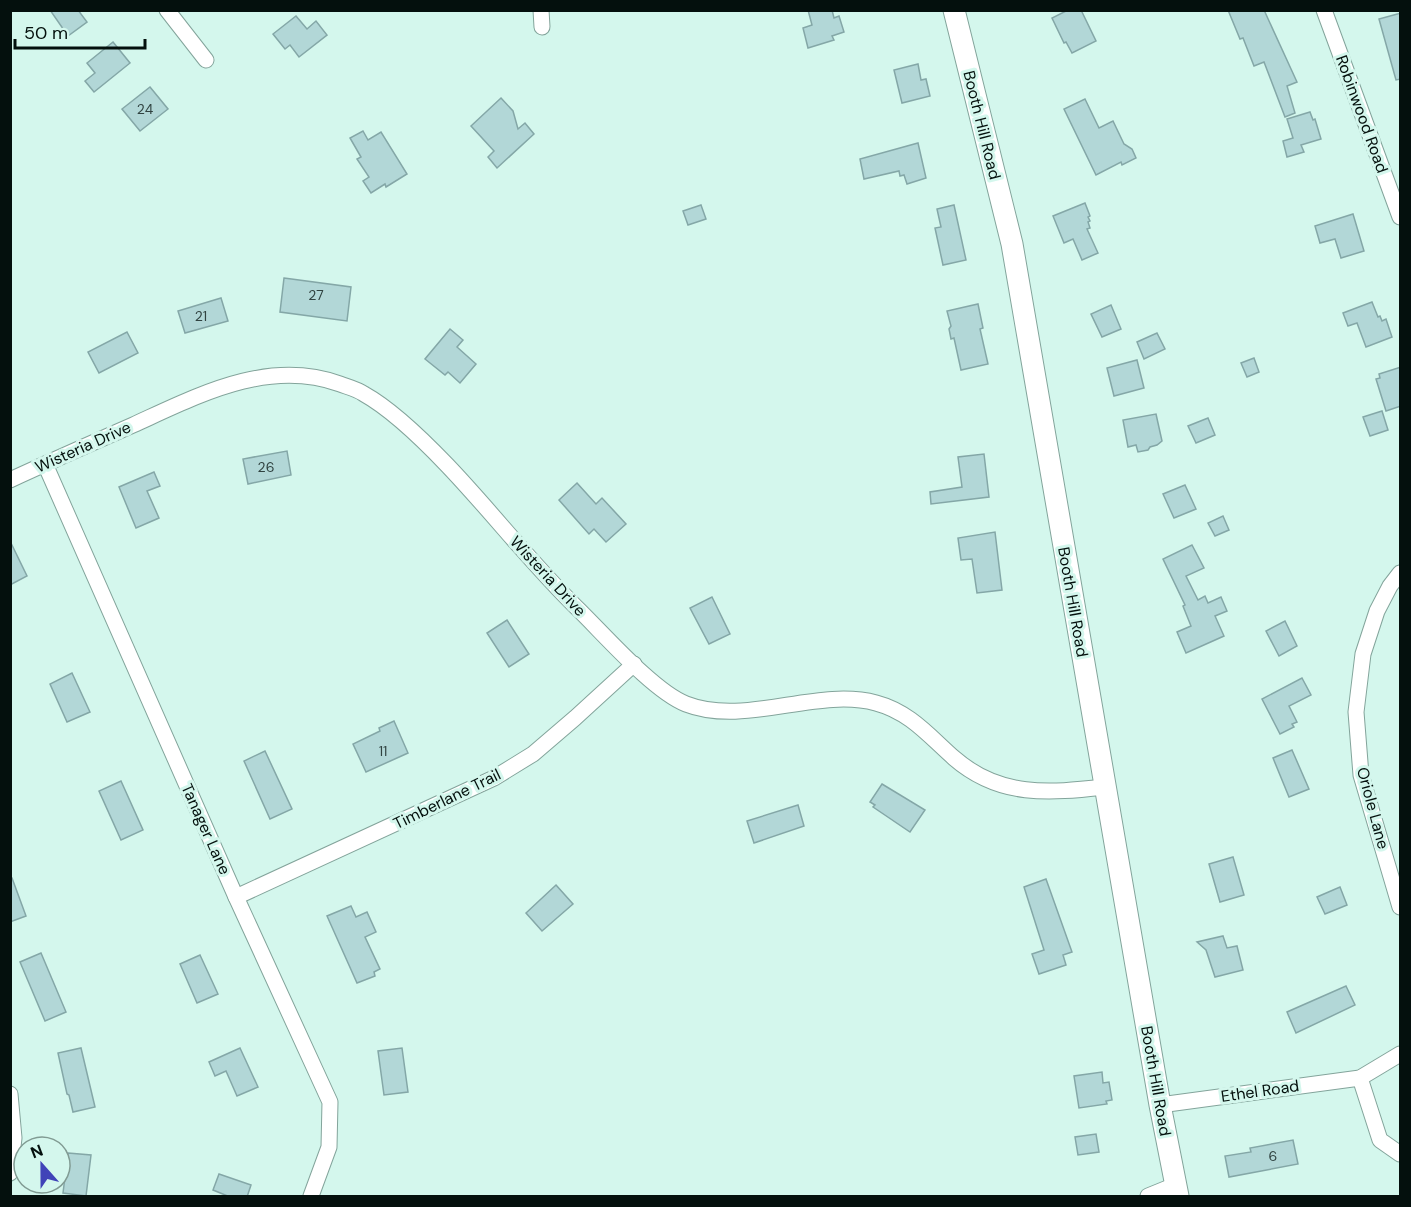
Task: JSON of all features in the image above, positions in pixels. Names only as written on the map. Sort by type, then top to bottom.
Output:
[{"type":"street","points":[[167,10],[206,60]]},
{"type":"street","points":[[541,10],[542,27]]},
{"type":"street","name":"Booth Hill Road","points":[[954,10],[1012,244],[1176,1191]]},
{"type":"street","name":"Robinwood Road","points":[[1324,10],[1401,217]]},
{"type":"street","name":"Wisteria Drive","points":[[10,480],[230,383],[264,376],[299,375],[331,381],[363,393],[392,415],[445,462],[556,588],[662,689],[686,704],[722,711],[836,699],[874,702],[900,712],[916,722],[954,758],[988,781],[1015,789],[1058,792],[1105,787]]},
{"type":"street","name":"Tanager Lane","points":[[45,465],[236,897],[330,1102],[329,1147],[311,1197]]},
{"type":"street","name":"Oriole Lane","points":[[1401,573],[1390,586],[1377,611],[1363,654],[1356,712],[1361,774],[1401,907]]},
{"type":"street","name":"Timberlane Trail","points":[[236,897],[494,778],[533,754],[634,663]]},
{"type":"street","points":[[1401,1054],[1360,1078],[1380,1140],[1401,1154]]},
{"type":"street","name":"Ethel Road","points":[[1160,1105],[1360,1078]]},
{"type":"street","points":[[10,1094],[14,1138],[10,1173]]},
{"type":"street","points":[[1148,1197],[1176,1191]]},
{"type":"building","points":[[50,10],[78,10],[87,22],[68,36]]},
{"type":"building","points":[[808,10],[832,10],[834,18],[839,16],[844,32],[832,36],[834,40],[808,48],[803,28],[812,25]]},
{"type":"building","points":[[1068,10],[1081,10],[1096,41],[1072,53],[1066,42],[1064,43],[1052,18]]},
{"type":"building","points":[[1228,10],[1264,10],[1297,82],[1287,86],[1295,113],[1285,117],[1264,62],[1254,66],[1243,38],[1240,39]]},
{"type":"building","points":[[1401,13],[1401,79],[1396,80],[1379,19]]},
{"type":"building","points":[[296,16],[307,29],[316,21],[327,35],[299,57],[290,45],[285,49],[273,34]]},
{"type":"building","points":[[113,42],[130,63],[94,92],[85,81],[95,73],[87,63]]},
{"type":"building","points":[[918,64],[921,80],[926,79],[930,96],[902,103],[894,70]]},
{"type":"building","points":[[150,87],[168,109],[140,131],[122,109]]},
{"type":"building","points":[[501,98],[513,111],[518,129],[525,123],[534,134],[497,168],[488,157],[494,151],[471,126]]},
{"type":"building","points":[[1085,99],[1099,128],[1113,121],[1124,144],[1132,149],[1136,158],[1122,165],[1121,162],[1096,175],[1064,109]]},
{"type":"building","points":[[1310,112],[1313,120],[1315,119],[1321,139],[1301,145],[1304,152],[1287,157],[1283,141],[1293,138],[1287,119]]},
{"type":"building","points":[[363,131],[368,140],[381,132],[407,174],[371,193],[363,181],[369,177],[357,159],[361,157],[350,138]]},
{"type":"building","points":[[918,143],[926,178],[907,184],[904,175],[900,176],[899,171],[864,179],[860,159]]},
{"type":"building","points":[[1085,203],[1090,216],[1088,222],[1090,228],[1087,229],[1098,253],[1082,260],[1073,239],[1064,243],[1053,216]]},
{"type":"building","points":[[701,205],[706,219],[688,225],[683,211]]},
{"type":"building","points":[[954,205],[966,260],[943,265],[935,228],[941,227],[937,209]]},
{"type":"building","points":[[1353,214],[1364,251],[1341,258],[1335,239],[1320,243],[1315,226]]},
{"type":"building","points":[[284,278],[351,287],[347,321],[280,312]]},
{"type":"building","points":[[221,298],[228,321],[185,333],[178,311]]},
{"type":"building","points":[[1372,302],[1378,317],[1380,316],[1382,321],[1386,319],[1392,337],[1366,347],[1357,323],[1348,326],[1343,313]]},
{"type":"building","points":[[978,304],[983,328],[980,329],[988,364],[961,370],[954,338],[951,339],[949,329],[951,326],[947,311]]},
{"type":"building","points":[[1111,305],[1121,329],[1102,337],[1091,314]]},
{"type":"building","points":[[450,329],[463,340],[457,347],[476,364],[460,383],[448,372],[445,375],[425,359]]},
{"type":"building","points":[[127,332],[138,353],[99,373],[88,352]]},
{"type":"building","points":[[1157,333],[1165,349],[1144,359],[1137,342]]},
{"type":"building","points":[[1254,358],[1259,372],[1247,377],[1241,363]]},
{"type":"building","points":[[1137,360],[1144,388],[1114,396],[1107,368]]},
{"type":"building","points":[[1401,367],[1401,406],[1386,411],[1376,379],[1380,378],[1379,374]]},
{"type":"building","points":[[1382,411],[1388,430],[1370,436],[1363,417]]},
{"type":"building","points":[[1156,414],[1162,441],[1148,450],[1138,452],[1136,445],[1128,447],[1123,420]]},
{"type":"building","points":[[1208,418],[1215,435],[1196,443],[1188,426]]},
{"type":"building","points":[[287,451],[291,475],[248,484],[243,459]]},
{"type":"building","points":[[984,454],[989,497],[931,504],[930,492],[962,487],[958,457]]},
{"type":"building","points":[[154,472],[160,486],[147,491],[159,518],[136,528],[119,487]]},
{"type":"building","points":[[577,483],[596,504],[602,498],[626,524],[606,542],[594,529],[589,534],[559,500]]},
{"type":"building","points":[[1185,485],[1196,509],[1174,518],[1163,494]]},
{"type":"building","points":[[1223,516],[1229,530],[1215,536],[1208,523]]},
{"type":"building","points":[[995,532],[1002,590],[977,593],[972,559],[961,560],[958,538]]},
{"type":"building","points":[[10,541],[27,576],[10,585]]},
{"type":"building","points":[[1192,545],[1204,568],[1186,576],[1198,600],[1205,596],[1208,603],[1221,597],[1227,611],[1215,616],[1224,636],[1186,653],[1177,632],[1191,626],[1183,606],[1185,605],[1163,559]]},
{"type":"building","points":[[712,597],[730,634],[709,644],[690,608]]},
{"type":"building","points":[[507,620],[529,654],[509,667],[487,633]]},
{"type":"building","points":[[1285,621],[1297,646],[1279,656],[1266,631]]},
{"type":"building","points":[[72,673],[90,712],[67,722],[50,684]]},
{"type":"building","points":[[1302,678],[1311,695],[1289,706],[1297,722],[1292,724],[1294,727],[1280,734],[1262,699]]},
{"type":"building","points":[[394,721],[408,753],[366,772],[353,744],[380,731],[379,728]]},
{"type":"building","points":[[1292,750],[1309,789],[1289,797],[1273,758]]},
{"type":"building","points":[[265,751],[292,809],[270,819],[244,761]]},
{"type":"building","points":[[121,781],[143,830],[121,840],[99,791]]},
{"type":"building","points":[[882,784],[925,810],[910,832],[873,807],[875,805],[870,802]]},
{"type":"building","points":[[798,805],[804,826],[754,843],[747,821]]},
{"type":"building","points":[[1233,857],[1244,895],[1220,902],[1209,864]]},
{"type":"building","points":[[10,878],[12,878],[26,916],[10,922]]},
{"type":"building","points":[[1046,879],[1072,952],[1063,955],[1066,965],[1039,974],[1032,954],[1044,950],[1024,887]]},
{"type":"building","points":[[556,885],[573,904],[542,931],[526,913]]},
{"type":"building","points":[[1340,887],[1347,905],[1325,914],[1317,897]]},
{"type":"building","points":[[351,906],[356,917],[367,912],[376,932],[365,937],[380,969],[374,972],[375,976],[357,983],[327,916]]},
{"type":"building","points":[[1223,936],[1227,948],[1237,946],[1243,970],[1215,977],[1206,950],[1197,942]]},
{"type":"building","points":[[41,953],[66,1012],[45,1021],[20,962]]},
{"type":"building","points":[[200,955],[218,994],[197,1003],[180,964]]},
{"type":"building","points":[[1346,986],[1355,1005],[1296,1033],[1287,1012]]},
{"type":"building","points":[[81,1048],[95,1107],[73,1112],[58,1053]]},
{"type":"building","points":[[240,1048],[258,1087],[237,1096],[226,1071],[215,1076],[209,1062]]},
{"type":"building","points":[[402,1048],[408,1092],[384,1095],[378,1051]]},
{"type":"building","points":[[1102,1072],[1103,1083],[1109,1082],[1112,1100],[1106,1101],[1107,1104],[1079,1108],[1074,1076]]},
{"type":"building","points":[[1096,1134],[1099,1152],[1078,1155],[1075,1137]]},
{"type":"building","points":[[1293,1140],[1298,1164],[1229,1177],[1225,1156],[1251,1152],[1250,1148]]},
{"type":"building","points":[[72,1153],[91,1155],[86,1196],[72,1194]]},
{"type":"building","points":[[219,1174],[251,1185],[247,1197],[230,1197],[213,1190]]}]
